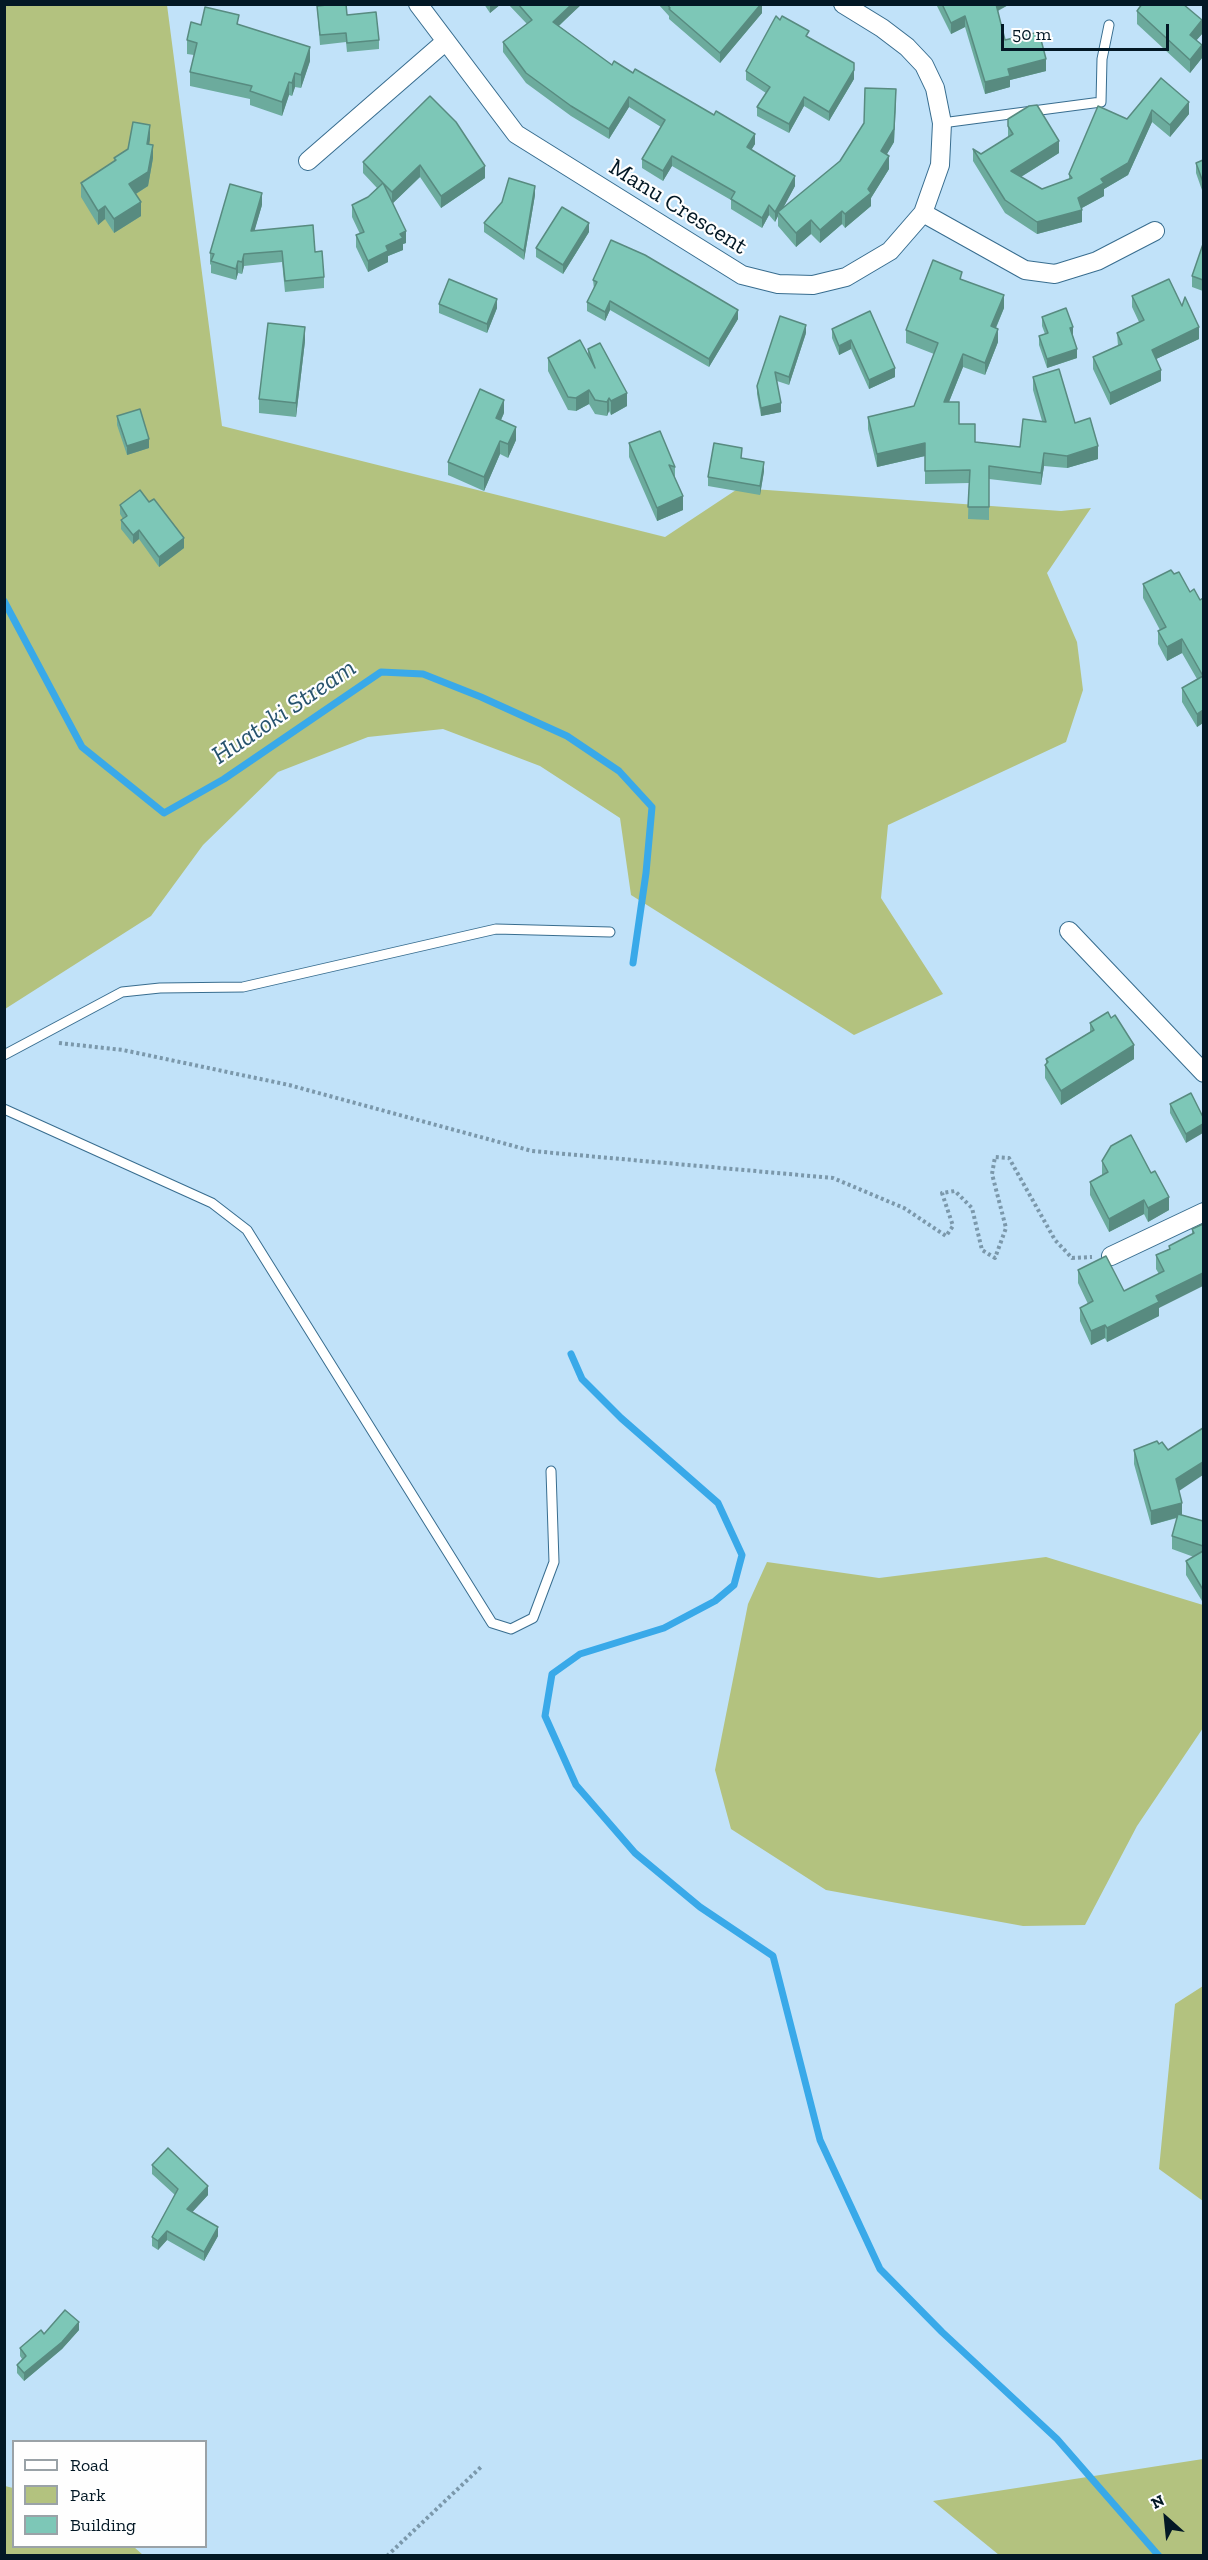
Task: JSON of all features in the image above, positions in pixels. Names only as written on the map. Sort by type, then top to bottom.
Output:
[{"type":"street","name":"Manu Crescent","points":[[418,4],[516,134],[742,275],[778,284],[813,285],[846,277],[890,251],[923,213],[940,165],[942,123],[935,88],[924,65],[907,47],[882,28],[843,4]]},
{"type":"street","points":[[308,161],[446,41]]},
{"type":"street","points":[[923,213],[1025,270],[1055,274],[1097,261],[1155,231]]},
{"type":"street","points":[[1069,931],[1203,1073]]},
{"type":"street","points":[[1111,1256],[1203,1212]]},
{"type":"lane","points":[[942,123],[1101,102],[1102,59],[1109,25]]},
{"type":"lane","points":[[4,1055],[122,992],[160,988],[243,987],[496,929],[610,932]]},
{"type":"lane","points":[[4,1109],[212,1203],[248,1230],[492,1623],[511,1629],[533,1618],[554,1562],[551,1471]]},
{"type":"path","points":[[32,1041],[123,1050],[288,1085],[532,1151],[833,1178],[904,1208],[946,1236],[953,1226],[942,1193],[955,1191],[972,1209],[982,1250],[995,1258],[1006,1228],[992,1174],[995,1157],[1009,1158],[1055,1239],[1072,1258],[1111,1256]]},
{"type":"path","points":[[387,2556],[480,2467]]},
{"type":"green space","points":[[5,5],[167,5],[222,426],[665,537],[739,488],[1061,511],[1091,508],[1047,573],[1077,642],[1083,690],[1066,742],[888,825],[881,898],[943,994],[854,1035],[631,895],[620,818],[540,766],[443,729],[368,737],[278,772],[203,845],[151,916],[5,1009]]},
{"type":"green space","points":[[1046,1557],[1203,1605],[1203,1728],[1137,1826],[1085,1925],[1023,1926],[826,1890],[731,1829],[715,1770],[748,1604],[767,1562],[879,1578]]},
{"type":"green space","points":[[1203,1986],[1203,2201],[1159,2169],[1175,2004]]},
{"type":"green space","points":[[1203,2459],[1203,2555],[999,2555],[933,2501]]},
{"type":"green space","points":[[5,2486],[12,2488],[12,2548],[135,2548],[143,2555],[5,2555]]},
{"type":"building","points":[[346,4],[347,15],[376,12],[379,40],[347,43],[346,33],[320,35],[317,6]]},
{"type":"building","points":[[518,4],[572,4],[553,22],[612,65],[614,61],[633,73],[635,69],[714,115],[716,111],[755,134],[747,147],[795,176],[775,212],[769,205],[762,218],[731,199],[735,192],[672,156],[663,171],[642,159],[665,120],[629,97],[609,129],[571,106],[526,73],[503,42],[532,20]]},
{"type":"building","points":[[667,4],[761,4],[720,53],[669,9]]},
{"type":"building","points":[[942,4],[996,4],[1005,40],[1039,32],[1046,59],[1008,69],[1010,76],[985,82],[965,16],[951,23]]},
{"type":"building","points":[[1142,4],[1183,4],[1202,20],[1190,35],[1202,45],[1190,60],[1137,11]]},
{"type":"building","points":[[205,7],[239,15],[237,24],[310,47],[301,75],[295,73],[282,102],[250,91],[252,86],[190,72],[197,43],[187,40],[191,22],[201,25]]},
{"type":"building","points":[[776,16],[780,20],[782,16],[809,31],[806,36],[854,63],[854,70],[829,112],[804,97],[789,124],[757,107],[770,87],[746,71]]},
{"type":"building","points":[[1161,78],[1189,102],[1170,125],[1152,110],[1128,163],[1101,179],[1104,183],[1078,198],[1082,210],[1037,222],[1005,200],[973,149],[981,154],[1013,134],[1008,126],[1008,119],[1029,106],[1037,105],[1059,141],[1011,171],[1042,189],[1072,178],[1069,174],[1098,106],[1127,119]]},
{"type":"building","points":[[865,88],[896,89],[894,129],[881,151],[889,156],[868,189],[871,193],[845,214],[842,211],[820,230],[811,220],[796,233],[778,212],[840,161],[864,123]]},
{"type":"building","points":[[430,96],[456,122],[485,166],[441,196],[420,165],[392,192],[363,162]]},
{"type":"building","points":[[133,122],[150,125],[147,144],[153,145],[148,172],[129,184],[141,202],[114,219],[105,206],[98,211],[81,183],[116,160],[114,158],[128,149]]},
{"type":"building","points":[[1203,160],[1203,182],[1196,163]]},
{"type":"building","points":[[509,178],[535,186],[524,251],[484,223],[502,202]]},
{"type":"building","points":[[383,183],[406,231],[400,234],[403,238],[386,246],[388,251],[368,261],[356,235],[364,232],[352,205],[368,197]]},
{"type":"building","points":[[230,184],[262,193],[251,231],[313,225],[315,252],[322,251],[324,277],[285,281],[282,251],[244,254],[242,262],[238,261],[236,269],[211,261],[214,254],[210,253]]},
{"type":"building","points":[[562,207],[589,223],[563,265],[536,248]]},
{"type":"building","points":[[611,240],[645,255],[738,310],[709,359],[610,301],[605,312],[587,302],[597,282],[593,280]]},
{"type":"building","points":[[1203,244],[1203,280],[1192,276]]},
{"type":"building","points":[[933,260],[962,272],[960,279],[1004,295],[991,326],[998,329],[985,363],[963,354],[944,402],[959,402],[959,424],[975,424],[975,442],[1020,447],[1023,419],[1046,422],[1033,377],[1059,369],[1075,423],[1090,418],[1098,446],[1067,456],[1044,453],[1041,473],[989,466],[989,507],[968,507],[970,470],[925,471],[925,443],[877,454],[868,417],[914,406],[938,343],[906,330]]},
{"type":"building","points":[[449,279],[497,299],[487,324],[439,304]]},
{"type":"building","points":[[1169,279],[1182,306],[1185,297],[1199,327],[1152,350],[1161,370],[1110,393],[1093,357],[1122,344],[1117,333],[1144,320],[1132,296]]},
{"type":"building","points":[[1066,308],[1073,327],[1070,328],[1077,349],[1047,359],[1039,336],[1048,333],[1042,317]]},
{"type":"building","points":[[870,311],[895,368],[869,380],[851,340],[839,346],[832,329]]},
{"type":"building","points":[[780,316],[806,325],[789,377],[775,372],[781,403],[761,408],[757,386]]},
{"type":"building","points":[[268,323],[305,327],[296,403],[259,399]]},
{"type":"building","points":[[580,340],[595,368],[588,349],[600,343],[627,393],[611,401],[609,398],[607,402],[595,400],[589,390],[576,398],[568,397],[548,358]]},
{"type":"building","points":[[480,389],[504,400],[496,418],[516,427],[508,444],[500,441],[484,477],[448,462]]},
{"type":"building","points":[[140,409],[149,439],[127,446],[117,416]]},
{"type":"building","points":[[660,431],[675,467],[669,465],[683,496],[657,508],[629,443]]},
{"type":"building","points":[[714,443],[742,448],[741,458],[764,462],[760,486],[708,477]]},
{"type":"building","points":[[140,490],[149,502],[154,499],[184,538],[159,557],[139,530],[133,535],[121,520],[127,516],[120,505]]},
{"type":"building","points":[[1171,570],[1174,574],[1179,572],[1190,592],[1194,589],[1200,600],[1203,598],[1203,676],[1182,639],[1167,647],[1158,631],[1166,627],[1143,584]]},
{"type":"building","points":[[1203,676],[1203,710],[1197,714],[1182,688]]},
{"type":"building","points":[[1108,1012],[1111,1018],[1115,1015],[1134,1045],[1061,1091],[1045,1065],[1048,1062],[1046,1059],[1094,1030],[1090,1023]]},
{"type":"building","points":[[1191,1093],[1203,1117],[1203,1124],[1186,1134],[1170,1104]]},
{"type":"building","points":[[1131,1135],[1151,1173],[1155,1171],[1169,1197],[1148,1208],[1144,1200],[1109,1219],[1090,1182],[1108,1172],[1102,1161],[1111,1146]]},
{"type":"building","points":[[1203,1224],[1203,1273],[1156,1296],[1159,1302],[1107,1328],[1105,1325],[1091,1331],[1080,1308],[1093,1301],[1078,1270],[1106,1256],[1124,1291],[1164,1271],[1156,1255],[1170,1249],[1169,1246],[1194,1233],[1192,1229]]},
{"type":"building","points":[[1203,1428],[1203,1462],[1176,1479],[1182,1503],[1151,1511],[1134,1450],[1157,1441],[1159,1444],[1162,1442],[1168,1450]]},
{"type":"building","points":[[1178,1514],[1203,1521],[1203,1546],[1172,1536]]},
{"type":"building","points":[[1203,1551],[1203,1586],[1202,1588],[1186,1561]]},
{"type":"building","points":[[168,2148],[208,2186],[187,2209],[218,2227],[204,2252],[167,2231],[158,2241],[152,2237],[178,2189],[152,2165]]},
{"type":"building","points":[[65,2310],[79,2322],[62,2342],[24,2373],[17,2365],[26,2356],[20,2348],[41,2330],[44,2334]]},
{"type":"waterway","name":"Huatoki Stream","points":[[4,601],[82,747],[164,813],[224,779],[381,672],[423,674],[481,697],[567,736],[619,771],[652,807],[646,873],[633,963]]},
{"type":"waterway","points":[[571,1354],[582,1379],[621,1418],[718,1503],[742,1555],[734,1585],[715,1601],[664,1628],[580,1654],[552,1674],[545,1716],[576,1785],[635,1853],[700,1907],[773,1956],[820,2140],[880,2269],[942,2332],[1057,2439],[1159,2556]]}]
